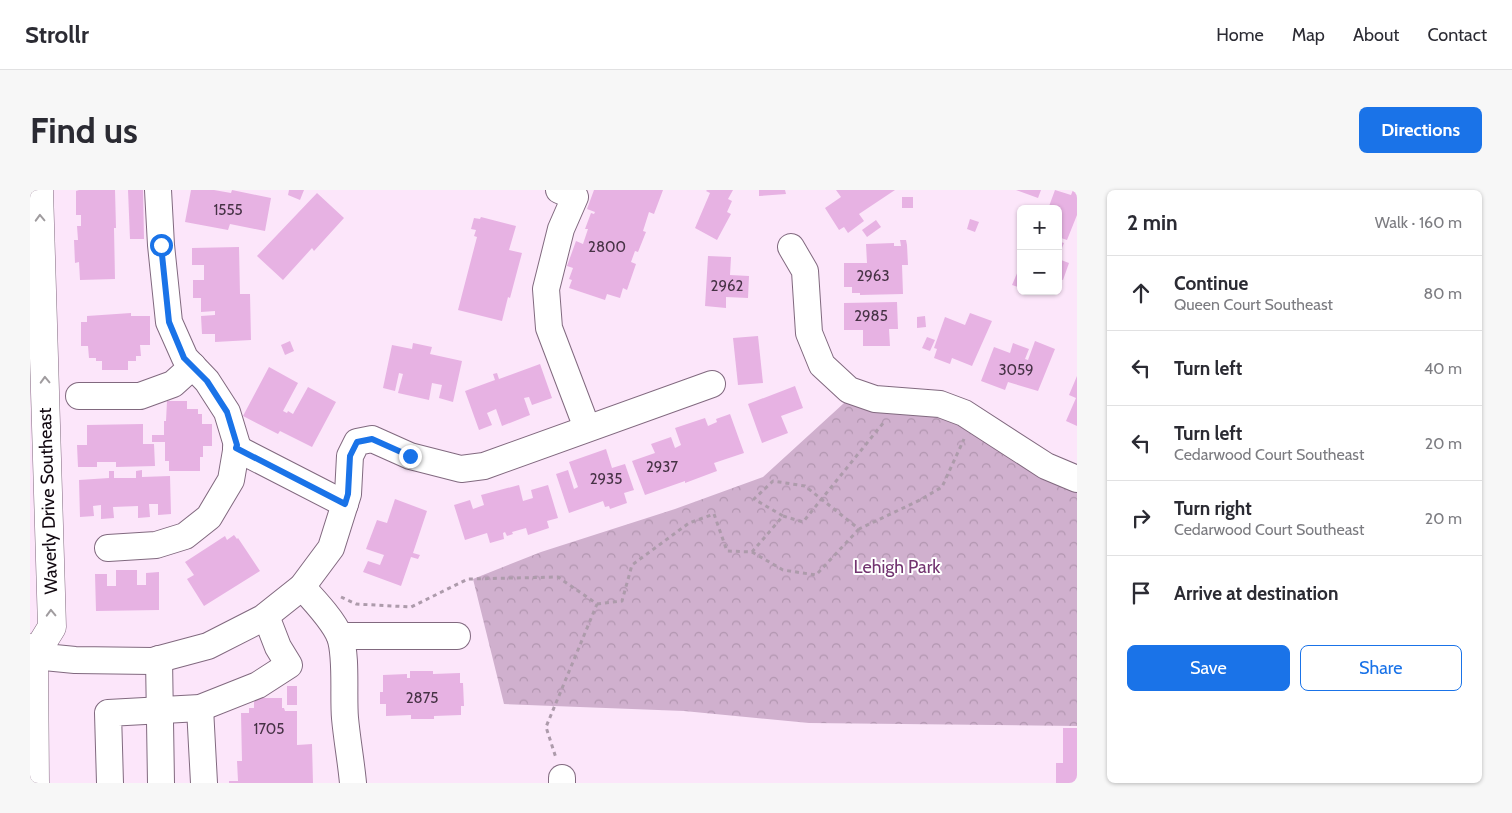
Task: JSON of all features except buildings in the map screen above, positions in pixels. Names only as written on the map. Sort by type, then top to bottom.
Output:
[{"type":"main road","name":"Waverly Drive Southeast","points":[[31,653],[52,627],[39,190]]},
{"type":"main road","points":[[31,653],[35,783]]},
{"type":"street","points":[[108,548],[156,545],[184,536],[209,517],[231,480],[237,445],[227,412],[207,381],[184,358],[169,322],[161,245],[158,190]]},
{"type":"street","points":[[559,190],[575,197],[561,229],[546,289],[550,328],[587,428]]},
{"type":"street","points":[[791,247],[806,271],[809,333],[822,365],[849,390],[875,399],[940,404],[964,414],[1046,466],[1077,479]]},
{"type":"street","points":[[79,396],[140,396],[173,384],[193,366]]},
{"type":"street","points":[[31,653],[75,660],[159,659],[208,646],[266,616],[302,587],[331,548],[348,494],[350,456],[357,442],[372,439],[410,456],[461,469],[484,466],[712,384]]},
{"type":"street","points":[[236,448],[345,504]]},
{"type":"street","points":[[302,587],[322,610],[340,636],[345,718],[352,761],[353,783]]},
{"type":"street","points":[[110,783],[108,713],[200,708],[258,685],[289,666],[278,648],[266,616]]},
{"type":"street","points":[[340,636],[457,636]]},
{"type":"street","points":[[159,659],[161,783]]},
{"type":"street","points":[[200,708],[204,783]]},
{"type":"path","points":[[859,529],[821,500],[806,486],[773,481],[754,499],[783,516],[803,522],[821,500],[900,402]]},
{"type":"path","points":[[340,596],[356,604],[411,606],[468,579],[558,577],[597,604],[622,601],[632,565],[689,523],[714,514],[728,551],[752,552],[784,570],[816,575],[859,529],[920,500],[942,487],[973,420]]},
{"type":"path","points":[[752,552],[783,516]]},
{"type":"path","points":[[562,780],[546,727],[597,604]]},
{"type":"green space","name":"Lehigh Park","points":[[855,393],[958,418],[1077,475],[1077,726],[809,723],[684,711],[504,704],[473,579],[541,552],[675,509],[763,477]]},
{"type":"route","points":[[161,245],[169,322],[184,358],[207,381],[227,412],[237,445],[236,448],[345,504],[348,494],[350,456],[357,442],[372,439],[410,456]]}]
